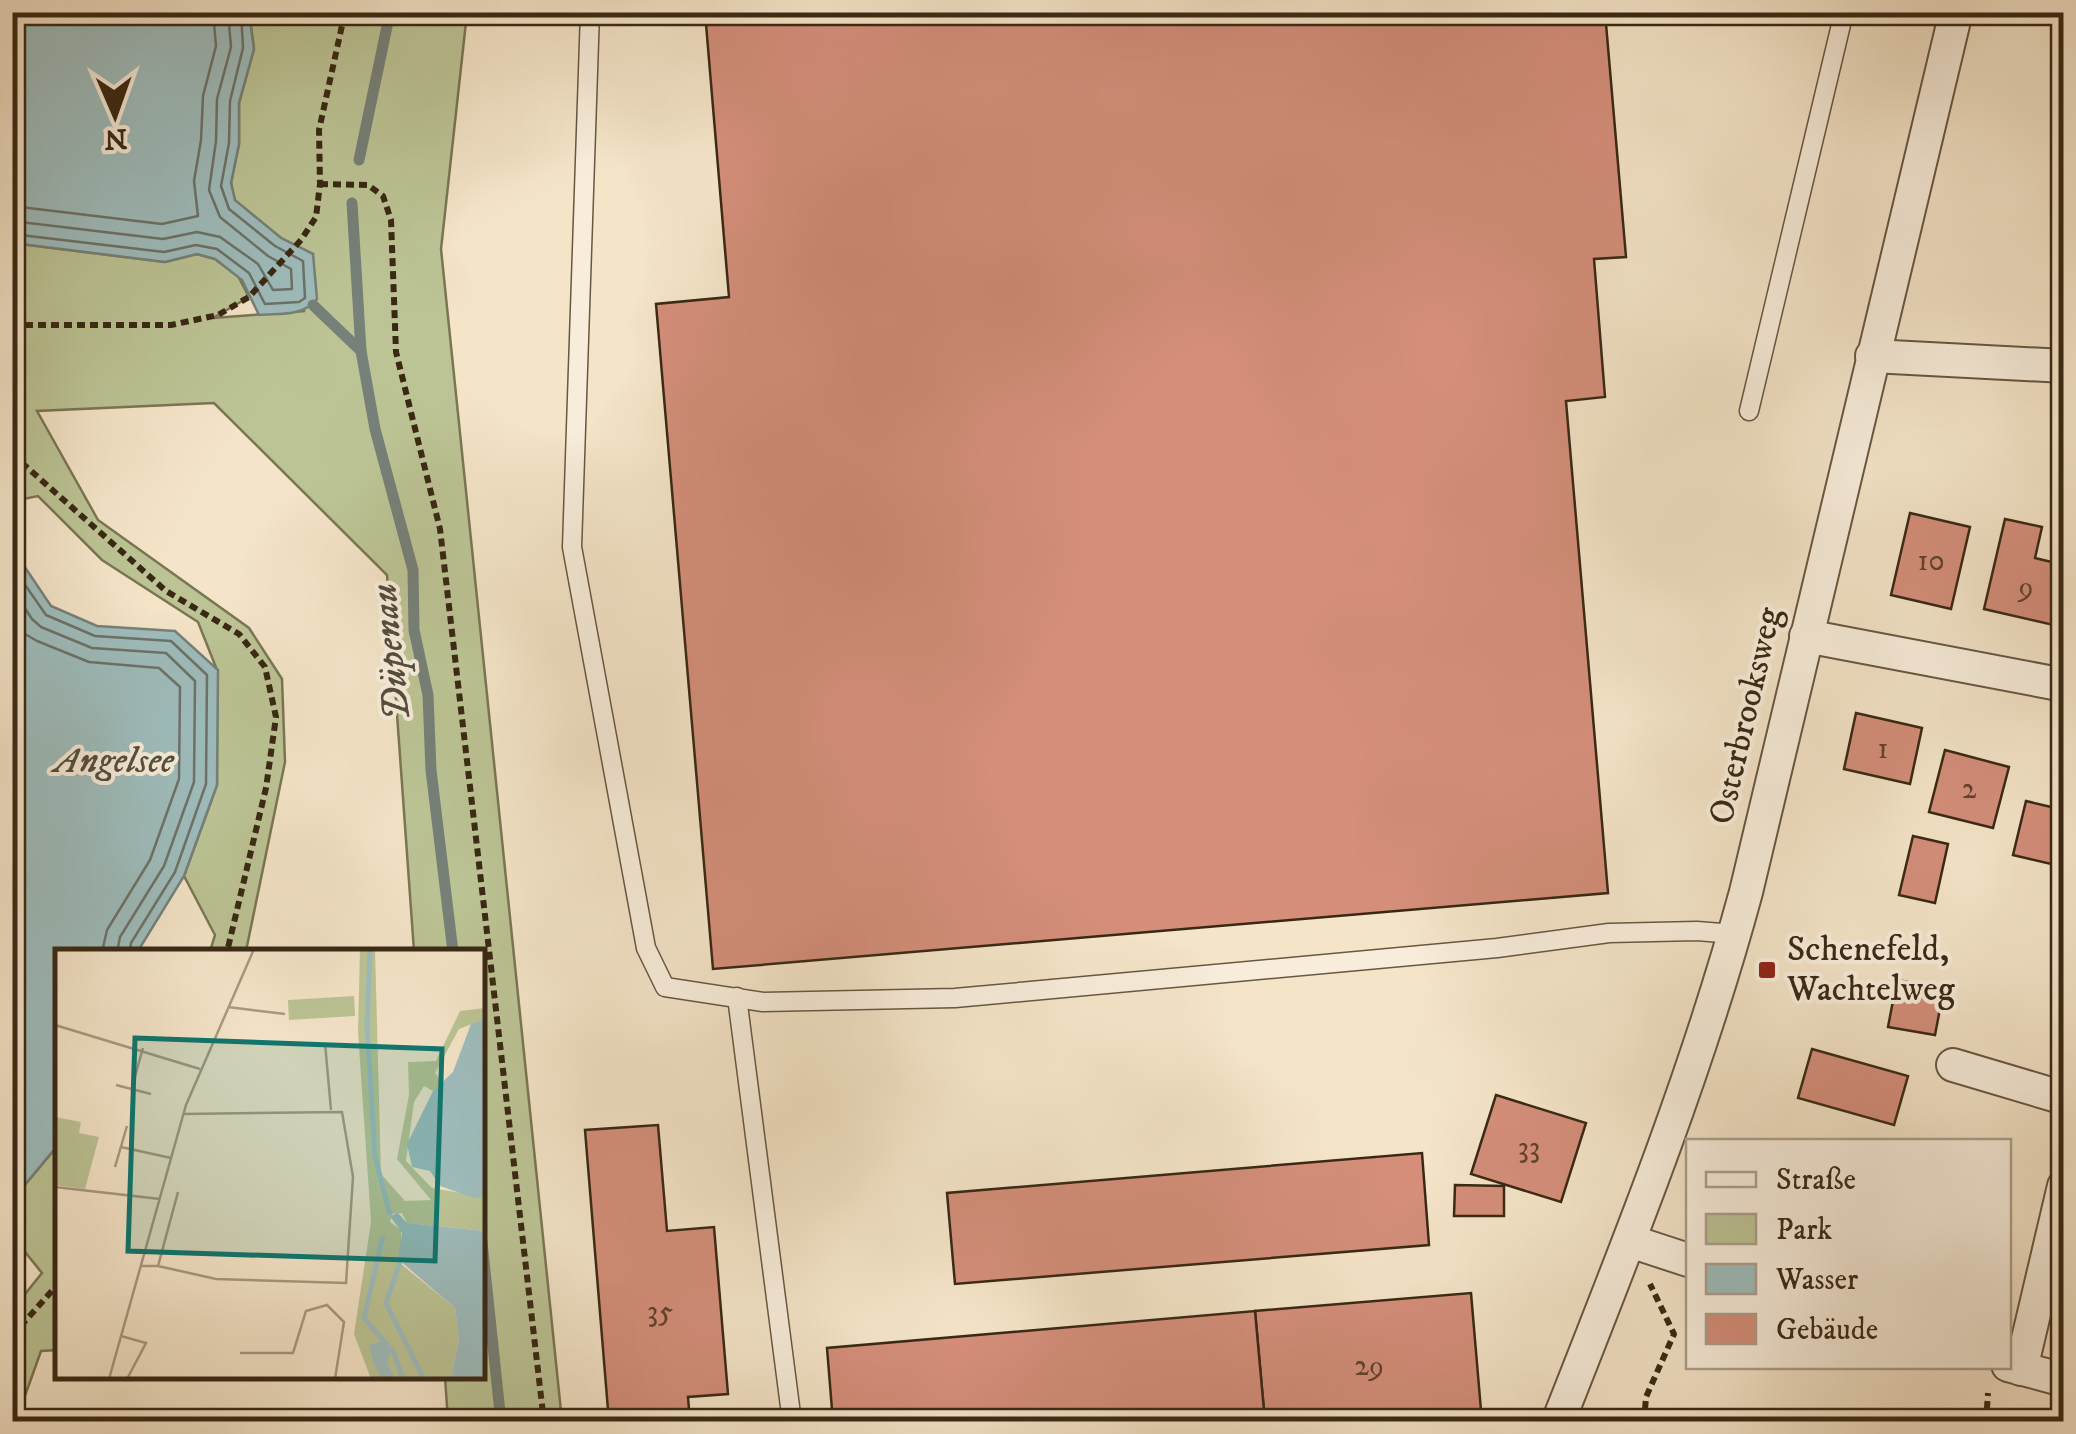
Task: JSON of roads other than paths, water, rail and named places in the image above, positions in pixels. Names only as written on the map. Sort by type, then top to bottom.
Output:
[{"type":"street","name":"Osterbrooksweg","points":[[1558,1422],[1630,1241],[1717,998],[1956,12]]},
{"type":"street","points":[[1872,356],[2064,366]]},
{"type":"street","points":[[1806,636],[2064,685]]},
{"type":"street","points":[[1954,1065],[2064,1098]]},
{"type":"street","points":[[2064,1186],[2014,1367],[2064,1380]]},
{"type":"street","points":[[1630,1241],[1686,1259]]},
{"type":"lane","points":[[590,12],[572,547],[646,948],[665,987],[763,1002],[955,998],[1497,948],[1609,933],[1734,934]]},
{"type":"lane","points":[[1749,411],[1844,12]]},
{"type":"lane","points":[[736,997],[792,1422]]},
{"type":"water","points":[[12,13],[249,13],[254,49],[239,103],[239,144],[231,183],[235,200],[281,238],[313,254],[317,299],[298,311],[259,315],[242,280],[215,259],[197,254],[165,262],[13,243]]},
{"type":"water","name":"Angelsee","points":[[12,548],[51,606],[97,626],[175,631],[218,670],[217,785],[184,876],[139,949],[55,949],[55,1148],[13,1194]]},
{"type":"waterway","name":"Düpenau","points":[[359,160],[390,12]]},
{"type":"waterway","name":"Düpenau","points":[[352,203],[361,351]]},
{"type":"waterway","name":"Düpenau","points":[[313,305],[361,351],[375,429],[413,570],[414,630],[428,695],[431,770],[453,949]]},
{"type":"waterway","name":"Düpenau","points":[[485,1270],[501,1422]]},
{"type":"place","name":"Schenefeld, Wachtelweg","points":[[1767,970]]}]
